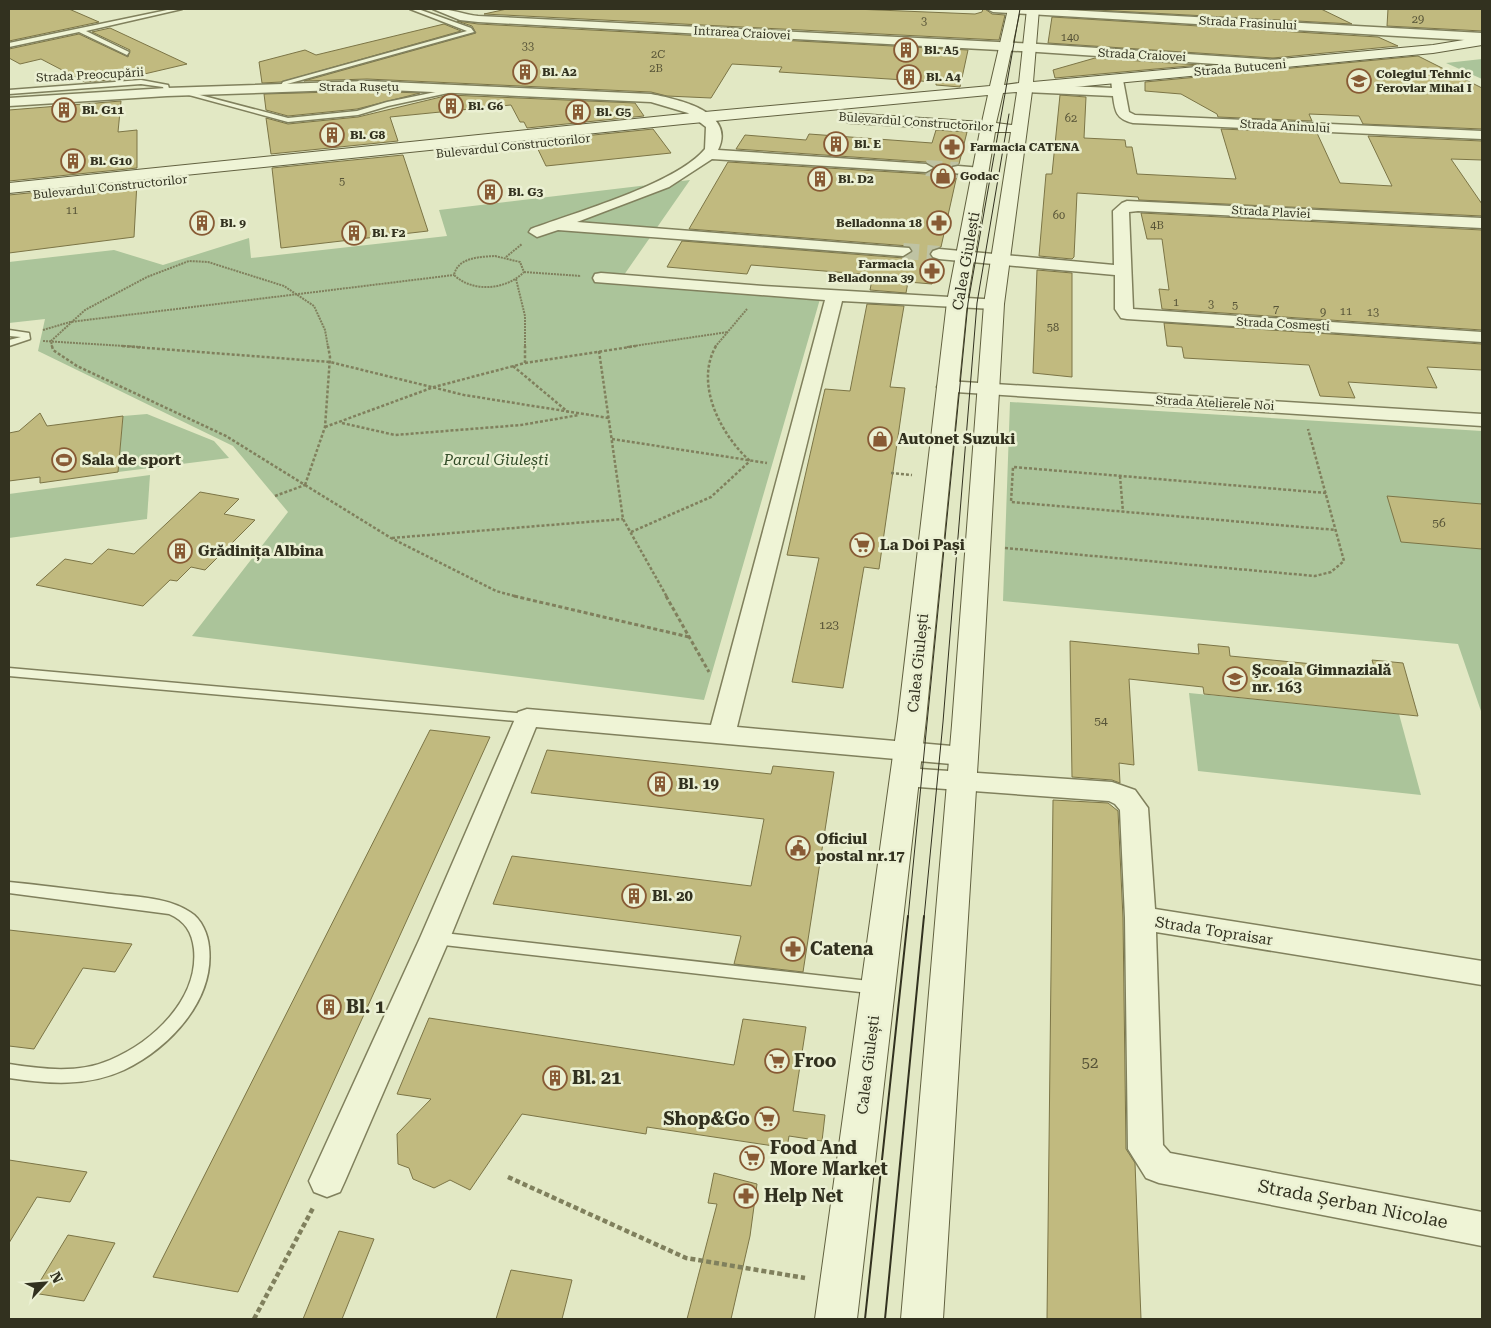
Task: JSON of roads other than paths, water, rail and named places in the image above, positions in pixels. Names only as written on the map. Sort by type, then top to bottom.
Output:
[{"type":"main road","name":"Calea Giulești","points":[[836,1319],[907,764],[947,387],[958,302],[952,255],[970,171],[988,127],[1014,9]]},
{"type":"main road","name":"Calea Giulești","points":[[922,1319],[962,768],[986,390],[994,304],[1031,48],[1033,10]]},
{"type":"main road","name":"Strada Butuceni","points":[[997,91],[1024,88],[1118,86],[1277,64],[1433,49],[1482,41]]},
{"type":"main road","name":"Bulevardul Constructorilor","points":[[9,188],[335,159],[814,112],[997,91]]},
{"type":"main road","name":"Bulevardul Constructorilor","points":[[814,112],[1018,128]]},
{"type":"main road","name":"Bulevardul Constructorilor","points":[[9,197],[335,159]]},
{"type":"street","points":[[440,9],[464,18],[478,19],[529,10]]},
{"type":"street","name":"Strada Frasinului","points":[[992,9],[1482,37]]},
{"type":"street","name":"Intrarea Craiovei","points":[[478,19],[1006,47]]},
{"type":"street","name":"Strada Craiovei","points":[[1006,47],[1277,64]]},
{"type":"street","name":"Strada Rușețu","points":[[9,102],[167,92],[367,85],[651,98],[683,106],[710,121]]},
{"type":"street","name":"Strada Aninului","points":[[1118,86],[1122,112],[1125,116],[1133,119],[1482,136]]},
{"type":"street","points":[[537,232],[664,184],[709,154],[713,148],[710,121]]},
{"type":"street","points":[[709,154],[926,168]]},
{"type":"street","name":"Strada Plaviei","points":[[1122,271],[1121,211],[1132,206],[1482,223]]},
{"type":"street","points":[[555,225],[903,251]]},
{"type":"street","points":[[952,255],[1122,271]]},
{"type":"street","name":"Strada Cosmești","points":[[1122,271],[1124,309],[1127,314],[1482,337]]},
{"type":"street","points":[[601,278],[763,291],[994,304]]},
{"type":"street","points":[[722,735],[836,295]]},
{"type":"street","name":"Strada Atelierele Noi","points":[[947,387],[1482,420]]},
{"type":"street","points":[[327,1181],[435,938],[527,718]]},
{"type":"street","name":"Strada Topraisar","points":[[527,718],[722,735],[907,764],[962,768],[1112,792],[1125,797],[1134,808],[1140,918],[1482,974]]},
{"type":"street","name":"Strada Șerban Nicolae","points":[[1140,918],[1146,1149],[1159,1167],[1482,1229]]},
{"type":"lane","points":[[9,45],[179,9]]},
{"type":"lane","points":[[282,88],[285,83],[334,68],[471,32],[469,29],[413,9]]},
{"type":"lane","points":[[80,30],[127,53]]},
{"type":"lane","name":"Strada Preocupării","points":[[9,92],[145,82],[166,86],[167,92]]},
{"type":"lane","points":[[181,92],[288,120],[358,114],[387,104],[463,89]]},
{"type":"lane","points":[[9,333],[23,338],[9,343]]},
{"type":"lane","points":[[9,672],[527,718]]},
{"type":"lane","points":[[9,887],[161,906],[184,914],[198,929],[203,950],[202,972],[190,999],[171,1026],[145,1049],[117,1065],[83,1076],[52,1077],[9,1071]]},
{"type":"lane","points":[[435,938],[878,988]]},
{"type":"tunnel","points":[[926,168],[958,170]]},
{"type":"tunnel","points":[[903,251],[939,254]]},
{"type":"tram line","points":[[908,918],[968,303],[1020,9]]},
{"type":"tram line","points":[[924,918],[943,722],[977,303],[1009,114]]},
{"type":"tram line","points":[[865,1319],[908,916]]},
{"type":"tram line","points":[[885,1319],[924,916]]},
{"type":"place","name":"Bl. A5","points":[[906,50]]},
{"type":"place","name":"Bl. A2","points":[[525,72]]},
{"type":"place","name":"Bl. A4","points":[[909,77]]},
{"type":"place","name":"Colegiul Tehnic Feroviar Mihai I","points":[[1359,81]]},
{"type":"place","name":"Bl. G6","points":[[451,106]]},
{"type":"place","name":"Bl. G11","points":[[64,110]]},
{"type":"place","name":"Bl. G5","points":[[578,112]]},
{"type":"place","name":"Bl. G8","points":[[332,135]]},
{"type":"place","name":"Bl. E","points":[[836,144]]},
{"type":"place","name":"Farmacia CATENA","points":[[952,147]]},
{"type":"place","name":"Bl. G10","points":[[73,161]]},
{"type":"place","name":"Godac","points":[[943,176]]},
{"type":"place","name":"Bl. D2","points":[[820,179]]},
{"type":"place","name":"Bl. G3","points":[[490,192]]},
{"type":"place","name":"Bl. 9","points":[[202,223]]},
{"type":"place","name":"Belladonna 18","points":[[939,223]]},
{"type":"place","name":"Bl. F2","points":[[354,233]]},
{"type":"place","name":"Farmacia Belladonna 39","points":[[932,271]]},
{"type":"place","name":"Autonet Suzuki","points":[[880,439]]},
{"type":"place","name":"Sala de sport","points":[[64,460]]},
{"type":"place","name":"La Doi Pași","points":[[862,545]]},
{"type":"place","name":"Grădinița Albina","points":[[180,551]]},
{"type":"place","name":"Şcoala Gimnazială nr. 163","points":[[1235,679]]},
{"type":"place","name":"Bl. 19","points":[[660,784]]},
{"type":"place","name":"Oficiul postal nr.17","points":[[798,848]]},
{"type":"place","name":"Bl. 20","points":[[634,896]]},
{"type":"place","name":"Catena","points":[[793,949]]},
{"type":"place","name":"Bl. 1","points":[[329,1007]]},
{"type":"place","name":"Froo","points":[[777,1061]]},
{"type":"place","name":"Bl. 21","points":[[555,1078]]},
{"type":"place","name":"Shop&Go","points":[[767,1119]]},
{"type":"place","name":"Food And More Market","points":[[752,1158]]},
{"type":"place","name":"Help Net","points":[[746,1196]]},
{"type":"park label","name":"Parcul Giulești","points":[[496,460]]}]
